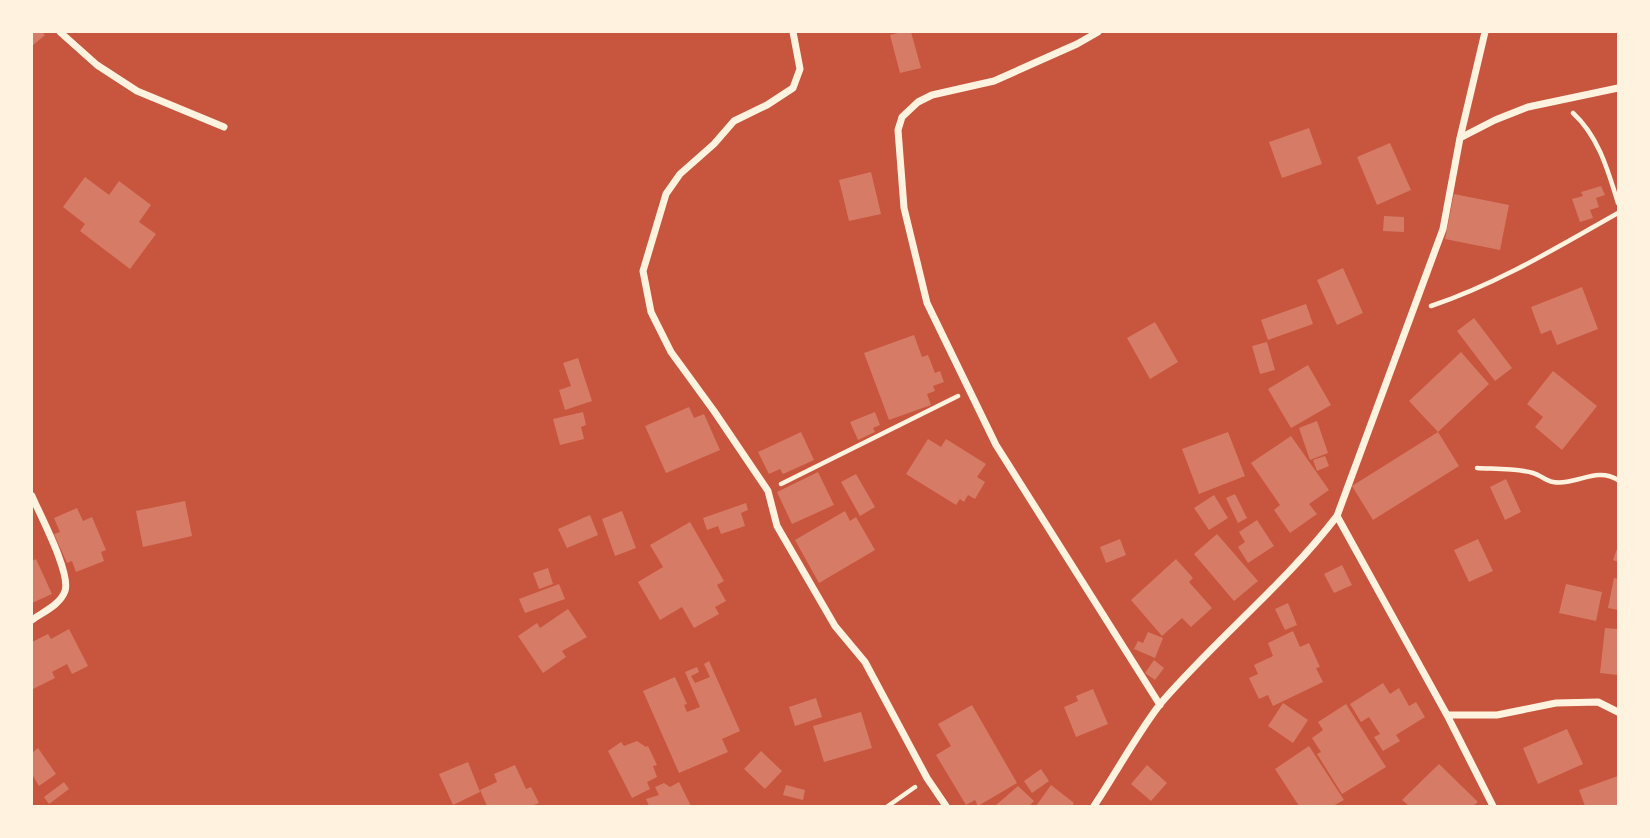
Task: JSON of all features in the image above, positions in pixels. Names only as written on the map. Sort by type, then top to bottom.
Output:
[{"type":"street","points":[[60,32],[97,65],[137,91],[224,127]]},
{"type":"street","points":[[793,32],[800,69],[793,88],[767,106],[734,121],[714,144],[680,174],[666,194],[643,271],[651,312],[671,352],[701,391],[768,491],[777,526],[835,626],[865,662],[927,778],[946,807]]},
{"type":"street","points":[[1098,32],[994,81],[932,95],[918,102],[902,117],[898,130],[904,208],[927,303],[996,445],[1160,705]]},
{"type":"street","points":[[1094,807],[1160,705],[1310,551],[1337,516],[1443,229],[1460,138],[1485,32]]},
{"type":"street","points":[[1460,138],[1528,107],[1619,88]]},
{"type":"street","points":[[32,496],[64,572],[66,589],[58,602],[32,620]]},
{"type":"street","points":[[1337,516],[1447,715],[1493,807]]},
{"type":"street","points":[[1447,715],[1497,715],[1556,703],[1598,702],[1619,712]]},
{"type":"path","points":[[1559,101],[1586,125],[1604,158],[1619,203]]},
{"type":"path","points":[[1413,311],[1452,299],[1542,256],[1619,213]]},
{"type":"path","points":[[768,491],[969,390]]},
{"type":"path","points":[[1477,468],[1532,472],[1553,482],[1568,481],[1591,474],[1612,476],[1619,480]]},
{"type":"path","points":[[888,807],[927,778]]},
{"type":"building","points":[[32,32],[42,32],[45,35],[32,46]]},
{"type":"building","points":[[911,32],[921,68],[900,73],[890,35]]},
{"type":"building","points":[[1309,128],[1322,164],[1282,178],[1269,142]]},
{"type":"building","points":[[1390,143],[1411,190],[1377,205],[1357,157]]},
{"type":"building","points":[[871,172],[881,214],[849,221],[839,180]]},
{"type":"building","points":[[85,177],[109,195],[119,181],[151,205],[139,222],[156,234],[130,269],[80,231],[85,224],[63,207]]},
{"type":"building","points":[[1601,186],[1605,195],[1596,198],[1599,207],[1590,210],[1593,218],[1580,222],[1572,199],[1583,196],[1581,192]]},
{"type":"building","points":[[1454,194],[1509,205],[1500,250],[1445,239]]},
{"type":"building","points":[[1384,216],[1404,217],[1404,232],[1383,231]]},
{"type":"building","points":[[1343,268],[1363,313],[1337,325],[1317,280]]},
{"type":"building","points":[[1582,287],[1598,329],[1557,345],[1551,330],[1541,334],[1531,307]]},
{"type":"building","points":[[1306,304],[1313,324],[1268,340],[1261,320]]},
{"type":"building","points":[[1474,318],[1512,368],[1495,381],[1457,331]]},
{"type":"building","points":[[1155,322],[1178,362],[1150,379],[1127,338]]},
{"type":"building","points":[[914,335],[922,357],[928,355],[935,373],[940,371],[944,382],[933,386],[935,391],[927,394],[931,405],[889,420],[864,353]]},
{"type":"building","points":[[1267,342],[1275,370],[1260,374],[1252,346]]},
{"type":"building","points":[[1461,352],[1489,384],[1438,432],[1409,401]]},
{"type":"building","points":[[578,358],[592,401],[565,410],[559,390],[571,386],[563,363]]},
{"type":"building","points":[[1308,365],[1331,405],[1291,428],[1268,389]]},
{"type":"building","points":[[1553,371],[1597,406],[1562,450],[1535,427],[1543,417],[1527,404]]},
{"type":"building","points":[[689,407],[694,418],[704,414],[720,450],[666,473],[645,426]]},
{"type":"building","points":[[583,412],[586,425],[581,427],[584,439],[560,445],[553,419]]},
{"type":"building","points":[[875,412],[880,425],[873,428],[875,432],[858,440],[850,422]]},
{"type":"building","points":[[1317,421],[1328,453],[1310,460],[1299,428]]},
{"type":"building","points":[[801,432],[814,460],[783,474],[780,469],[769,474],[758,452]]},
{"type":"building","points":[[1228,432],[1245,476],[1199,494],[1182,449]]},
{"type":"building","points":[[1438,432],[1459,466],[1373,520],[1352,486]]},
{"type":"building","points":[[1291,436],[1329,490],[1309,504],[1317,514],[1290,533],[1274,510],[1280,505],[1251,463]]},
{"type":"building","points":[[928,439],[941,447],[946,439],[986,464],[977,477],[985,482],[975,499],[968,495],[964,502],[960,499],[956,505],[906,474]]},
{"type":"building","points":[[1325,456],[1329,466],[1317,471],[1313,460]]},
{"type":"building","points":[[818,472],[834,505],[792,524],[777,492]]},
{"type":"building","points":[[856,474],[875,507],[860,516],[841,482]]},
{"type":"building","points":[[1506,479],[1521,512],[1505,520],[1490,487]]},
{"type":"building","points":[[1235,494],[1247,518],[1238,523],[1226,498]]},
{"type":"building","points":[[1214,495],[1228,518],[1209,530],[1194,508]]},
{"type":"building","points":[[185,501],[192,536],[143,547],[136,511]]},
{"type":"building","points":[[746,503],[748,510],[741,513],[745,526],[721,534],[718,526],[707,530],[703,518]]},
{"type":"building","points":[[77,508],[83,521],[92,517],[106,550],[101,552],[104,561],[76,572],[72,561],[67,563],[54,534],[60,532],[54,518]]},
{"type":"building","points":[[622,511],[636,548],[615,556],[602,519]]},
{"type":"building","points":[[845,511],[850,521],[856,517],[875,550],[819,583],[795,540]]},
{"type":"building","points":[[590,515],[598,535],[567,548],[558,529]]},
{"type":"building","points":[[1257,520],[1274,546],[1248,563],[1238,547],[1245,542],[1239,532]]},
{"type":"building","points":[[690,522],[724,581],[717,585],[726,601],[715,607],[719,614],[694,628],[682,607],[660,620],[638,582],[663,567],[650,545]]},
{"type":"building","points":[[1217,534],[1258,581],[1234,601],[1194,554]]},
{"type":"building","points":[[1120,539],[1126,555],[1106,563],[1100,547]]},
{"type":"building","points":[[1478,539],[1493,571],[1469,582],[1454,550]]},
{"type":"building","points":[[1618,546],[1618,562],[1613,560]]},
{"type":"building","points":[[36,559],[52,594],[32,603],[32,561]]},
{"type":"building","points":[[1176,559],[1193,578],[1189,582],[1212,608],[1191,627],[1182,618],[1162,636],[1131,600]]},
{"type":"building","points":[[1342,565],[1352,585],[1334,593],[1324,574]]},
{"type":"building","points":[[548,568],[553,584],[539,589],[533,573]]},
{"type":"building","points":[[1614,578],[1618,579],[1618,610],[1608,608]]},
{"type":"building","points":[[559,584],[565,599],[525,613],[519,599]]},
{"type":"building","points":[[1566,584],[1602,592],[1596,621],[1559,613]]},
{"type":"building","points":[[1288,603],[1297,625],[1285,630],[1275,609]]},
{"type":"building","points":[[568,609],[587,637],[562,651],[566,657],[543,673],[518,636],[537,623],[540,628]]},
{"type":"building","points":[[1605,628],[1618,629],[1618,675],[1600,673]]},
{"type":"building","points":[[69,629],[88,666],[72,674],[67,664],[52,672],[55,678],[33,689],[32,642],[48,634],[51,639]]},
{"type":"building","points":[[1293,631],[1300,647],[1309,643],[1320,667],[1316,668],[1323,682],[1273,706],[1268,695],[1259,699],[1249,678],[1258,674],[1254,665],[1273,656],[1268,643]]},
{"type":"building","points":[[1148,632],[1163,638],[1155,658],[1134,649],[1138,641],[1143,643]]},
{"type":"building","points":[[1154,660],[1164,668],[1155,680],[1145,673]]},
{"type":"building","points":[[709,661],[740,731],[722,739],[728,752],[679,773],[643,691],[675,677],[687,704],[684,705],[687,712],[700,707],[685,672],[697,667],[699,672],[691,676],[695,683],[710,677],[704,664]]},
{"type":"building","points":[[1383,683],[1390,694],[1399,688],[1409,706],[1416,702],[1425,717],[1396,735],[1400,741],[1383,751],[1374,737],[1380,734],[1369,717],[1361,722],[1350,704]]},
{"type":"building","points":[[1093,689],[1108,724],[1076,737],[1064,707],[1078,701],[1076,696]]},
{"type":"building","points":[[816,698],[822,717],[795,726],[789,707]]},
{"type":"building","points":[[1283,703],[1308,720],[1293,743],[1268,726]]},
{"type":"building","points":[[1346,704],[1386,767],[1342,794],[1317,754],[1321,752],[1312,738],[1323,730],[1318,722]]},
{"type":"building","points":[[972,705],[1017,783],[978,806],[975,800],[966,805],[936,755],[951,746],[938,724]]},
{"type":"building","points":[[861,712],[872,748],[824,762],[813,726]]},
{"type":"building","points":[[1567,729],[1583,764],[1538,784],[1523,748]]},
{"type":"building","points":[[637,741],[648,746],[657,765],[653,766],[657,777],[647,782],[650,789],[632,798],[608,751],[621,742],[624,746]]},
{"type":"building","points":[[1309,746],[1344,800],[1333,806],[1299,806],[1275,769]]},
{"type":"building","points":[[38,748],[56,774],[39,786],[32,774],[32,753]]},
{"type":"building","points":[[761,751],[782,771],[765,789],[744,769]]},
{"type":"building","points":[[468,762],[480,792],[453,805],[439,774]]},
{"type":"building","points":[[1439,764],[1478,802],[1473,806],[1409,806],[1402,800]]},
{"type":"building","points":[[515,765],[526,789],[531,787],[539,803],[531,806],[487,806],[480,790],[497,782],[494,774]]},
{"type":"building","points":[[1147,765],[1167,783],[1151,801],[1131,784]]},
{"type":"building","points":[[1041,769],[1049,781],[1032,793],[1024,781]]},
{"type":"building","points":[[1618,776],[1618,806],[1585,806],[1579,790]]},
{"type":"building","points":[[64,782],[69,789],[49,804],[44,797]]},
{"type":"building","points":[[679,782],[691,806],[649,806],[646,799],[659,795],[655,787],[664,783],[670,787]]},
{"type":"building","points":[[786,785],[805,790],[803,800],[783,795]]},
{"type":"building","points":[[1051,785],[1074,803],[1072,806],[1036,806]]},
{"type":"building","points":[[1018,786],[1034,801],[1029,806],[995,806]]}]
